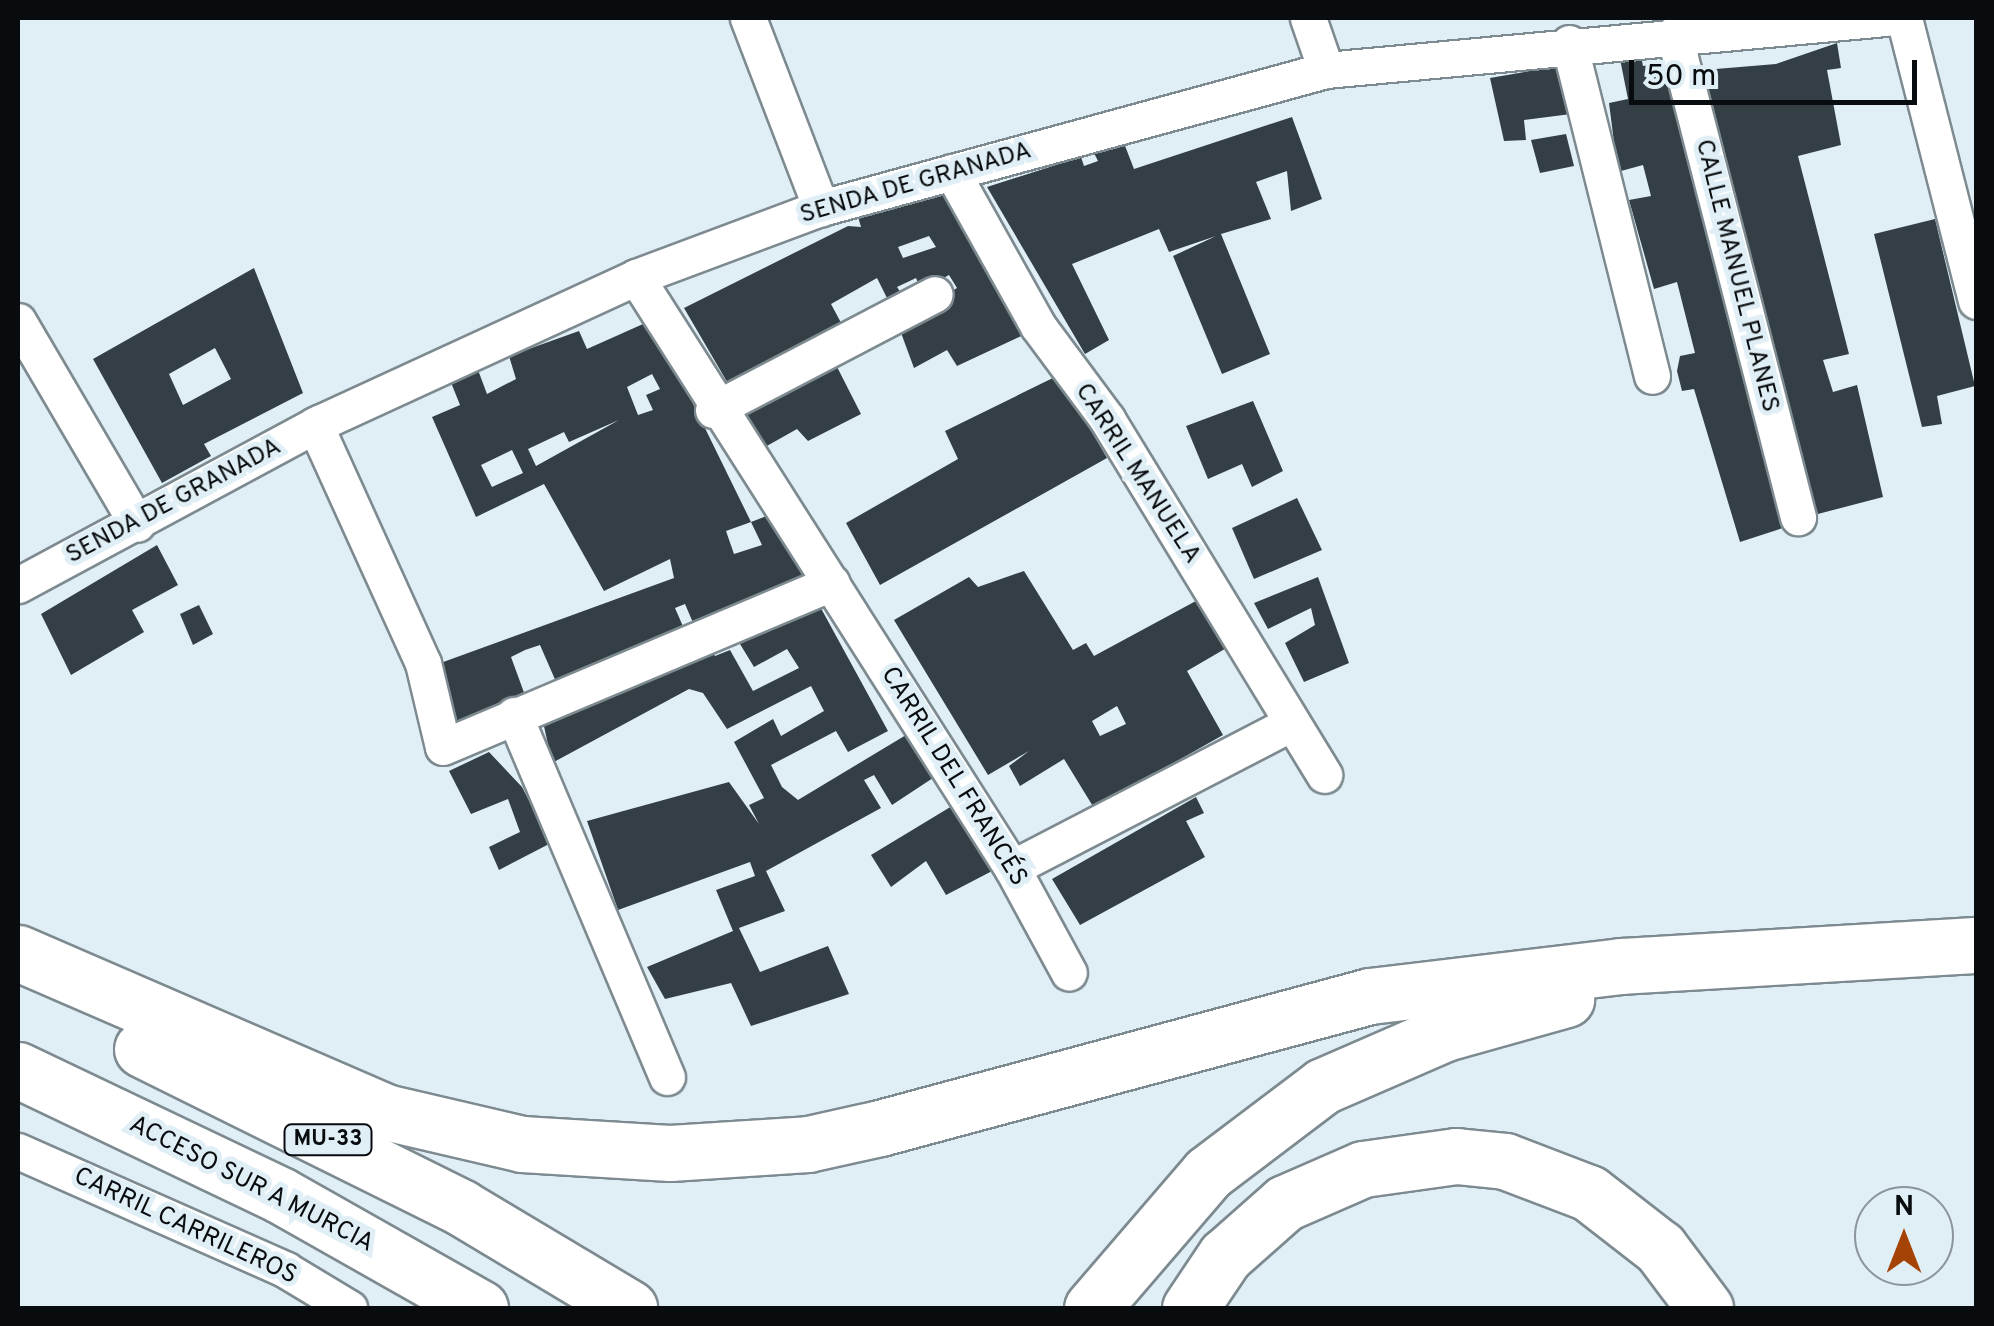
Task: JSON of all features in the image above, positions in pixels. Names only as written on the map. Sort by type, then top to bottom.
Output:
[{"type":"highway","points":[[1092,1308],[1208,1173],[1323,1086],[1383,1058],[1520,1008],[1976,945]]},
{"type":"highway","points":[[18,953],[385,1112],[522,1144],[670,1153],[808,1144],[880,1128],[1370,996],[1621,966],[1906,952]]},
{"type":"highway","name":"MU-33","points":[[18,991],[462,1208],[629,1308]]},
{"type":"highway","name":"ACCESO SUR A MURCIA","points":[[18,1070],[280,1195],[480,1308]]},
{"type":"highway","points":[[1190,1308],[1224,1256],[1285,1204],[1363,1169],[1456,1156],[1505,1161],[1590,1192],[1660,1248],[1705,1308]]},
{"type":"street","points":[[748,18],[821,208]]},
{"type":"street","points":[[1308,18],[1326,70]]},
{"type":"street","name":"SENDA DE GRANADA","points":[[18,585],[315,425],[636,276],[821,208],[1326,70],[1569,43],[1886,18]]},
{"type":"street","points":[[1904,18],[1976,300]]},
{"type":"street","name":"CALLE MANUEL PLANES","points":[[1674,34],[1798,517]]},
{"type":"street","points":[[1569,43],[1652,376]]},
{"type":"street","name":"CARRIL MANUELA","points":[[952,172],[1038,326],[1106,418],[1324,775]]},
{"type":"street","name":"CARRIL DEL FRANCÉS","points":[[636,276],[713,410],[832,583],[1012,868],[1069,974]]},
{"type":"street","points":[[713,410],[935,294]]},
{"type":"street","points":[[18,321],[137,524]]},
{"type":"street","points":[[315,425],[422,662],[443,747],[832,583]]},
{"type":"street","points":[[514,716],[666,1077]]},
{"type":"street","points":[[1012,868],[1292,723]]},
{"type":"street","name":"CARRIL CARRILEROS","points":[[18,1151],[286,1270],[349,1308]]},
{"type":"building","points":[[1837,43],[1841,68],[1827,70],[1841,145],[1798,156],[1849,354],[1823,360],[1833,392],[1857,385],[1883,497],[1814,515],[1704,70],[1776,64]]},
{"type":"building","points":[[1641,56],[1643,66],[1670,62],[1786,527],[1740,542],[1694,389],[1682,391],[1677,371],[1680,356],[1695,353],[1677,282],[1654,289],[1629,200],[1651,196],[1643,165],[1621,171],[1615,150],[1609,103],[1628,99],[1620,59]]},
{"type":"building","points":[[1570,64],[1579,113],[1524,120],[1526,140],[1504,141],[1490,78]]},
{"type":"building","points":[[1292,117],[1322,199],[1291,211],[1287,171],[1256,182],[1271,219],[1221,234],[1270,354],[1222,374],[1173,256],[1216,236],[1169,252],[1159,229],[1072,264],[1109,340],[1085,354],[987,187],[1081,157],[1084,166],[1098,161],[1091,147],[1122,138],[1134,169]]},
{"type":"building","points":[[1566,134],[1574,166],[1540,173],[1531,140]]},
{"type":"building","points":[[953,187],[1032,331],[957,366],[947,350],[914,368],[897,322],[957,288],[949,275],[921,290],[916,278],[897,287],[905,299],[892,308],[877,278],[831,304],[846,332],[733,392],[684,308],[848,226],[861,227],[856,210]],"holes":[[[929,236],[936,247],[903,258],[898,247]]]},
{"type":"building","points":[[1935,219],[1975,386],[1937,396],[1942,424],[1922,427],[1874,234]]},
{"type":"building","points":[[254,268],[303,393],[204,444],[211,456],[162,483],[93,359]],"holes":[[[215,348],[231,379],[183,405],[169,374]]]},
{"type":"building","points":[[652,320],[751,522],[774,513],[814,578],[694,625],[685,604],[675,608],[685,631],[557,684],[540,645],[525,650],[511,657],[526,698],[454,722],[435,665],[674,578],[670,559],[604,591],[544,484],[476,517],[432,417],[460,405],[450,380],[478,370],[487,394],[516,379],[509,356],[579,331],[587,349]],"holes":[[[652,374],[660,389],[646,395],[653,410],[638,415],[627,387]],[[619,420],[536,466],[528,449],[564,432],[569,442]],[[512,450],[523,473],[492,487],[481,465]],[[751,522],[762,545],[734,554],[726,531]]]},
{"type":"building","points":[[834,361],[861,414],[808,441],[797,429],[765,447],[742,407]]},
{"type":"building","points":[[1059,375],[1107,458],[880,585],[846,523],[958,459],[945,431]]},
{"type":"building","points":[[1253,401],[1283,471],[1252,487],[1242,464],[1208,479],[1186,426]]},
{"type":"building","points":[[1297,498],[1322,550],[1254,579],[1232,528]]},
{"type":"building","points":[[157,545],[178,585],[132,610],[144,632],[71,675],[41,614]]},
{"type":"building","points":[[1024,571],[1073,650],[1086,643],[1094,656],[1207,595],[1235,643],[1187,671],[1223,735],[1094,808],[1064,759],[1020,786],[1009,766],[1029,751],[988,775],[894,620],[969,577],[978,587]],"holes":[[[1117,706],[1126,724],[1100,736],[1092,721]]]},
{"type":"building","points":[[1318,577],[1349,663],[1304,682],[1285,643],[1315,625],[1311,608],[1268,629],[1254,603]]},
{"type":"building","points":[[817,601],[888,731],[848,752],[836,731],[771,765],[782,787],[798,800],[911,732],[939,774],[892,805],[874,775],[864,780],[881,808],[766,871],[785,911],[739,928],[760,972],[828,946],[849,994],[751,1026],[731,983],[665,999],[647,967],[733,931],[716,890],[755,876],[750,862],[618,910],[587,821],[729,782],[759,824],[749,805],[764,798],[734,742],[773,719],[781,736],[824,711],[811,686],[727,729],[703,693],[689,689],[552,763],[542,717],[710,649],[715,656],[730,650],[753,691],[799,668],[787,649],[754,667],[740,644]]},
{"type":"building","points":[[199,605],[213,634],[193,645],[180,614]]},
{"type":"building","points":[[489,752],[522,787],[551,843],[499,870],[489,847],[520,832],[508,799],[471,814],[449,771]]},
{"type":"building","points":[[1196,797],[1204,813],[1186,821],[1205,857],[1080,925],[1052,879]]},
{"type":"building","points":[[952,806],[994,870],[946,895],[926,861],[891,887],[871,855]]}]
